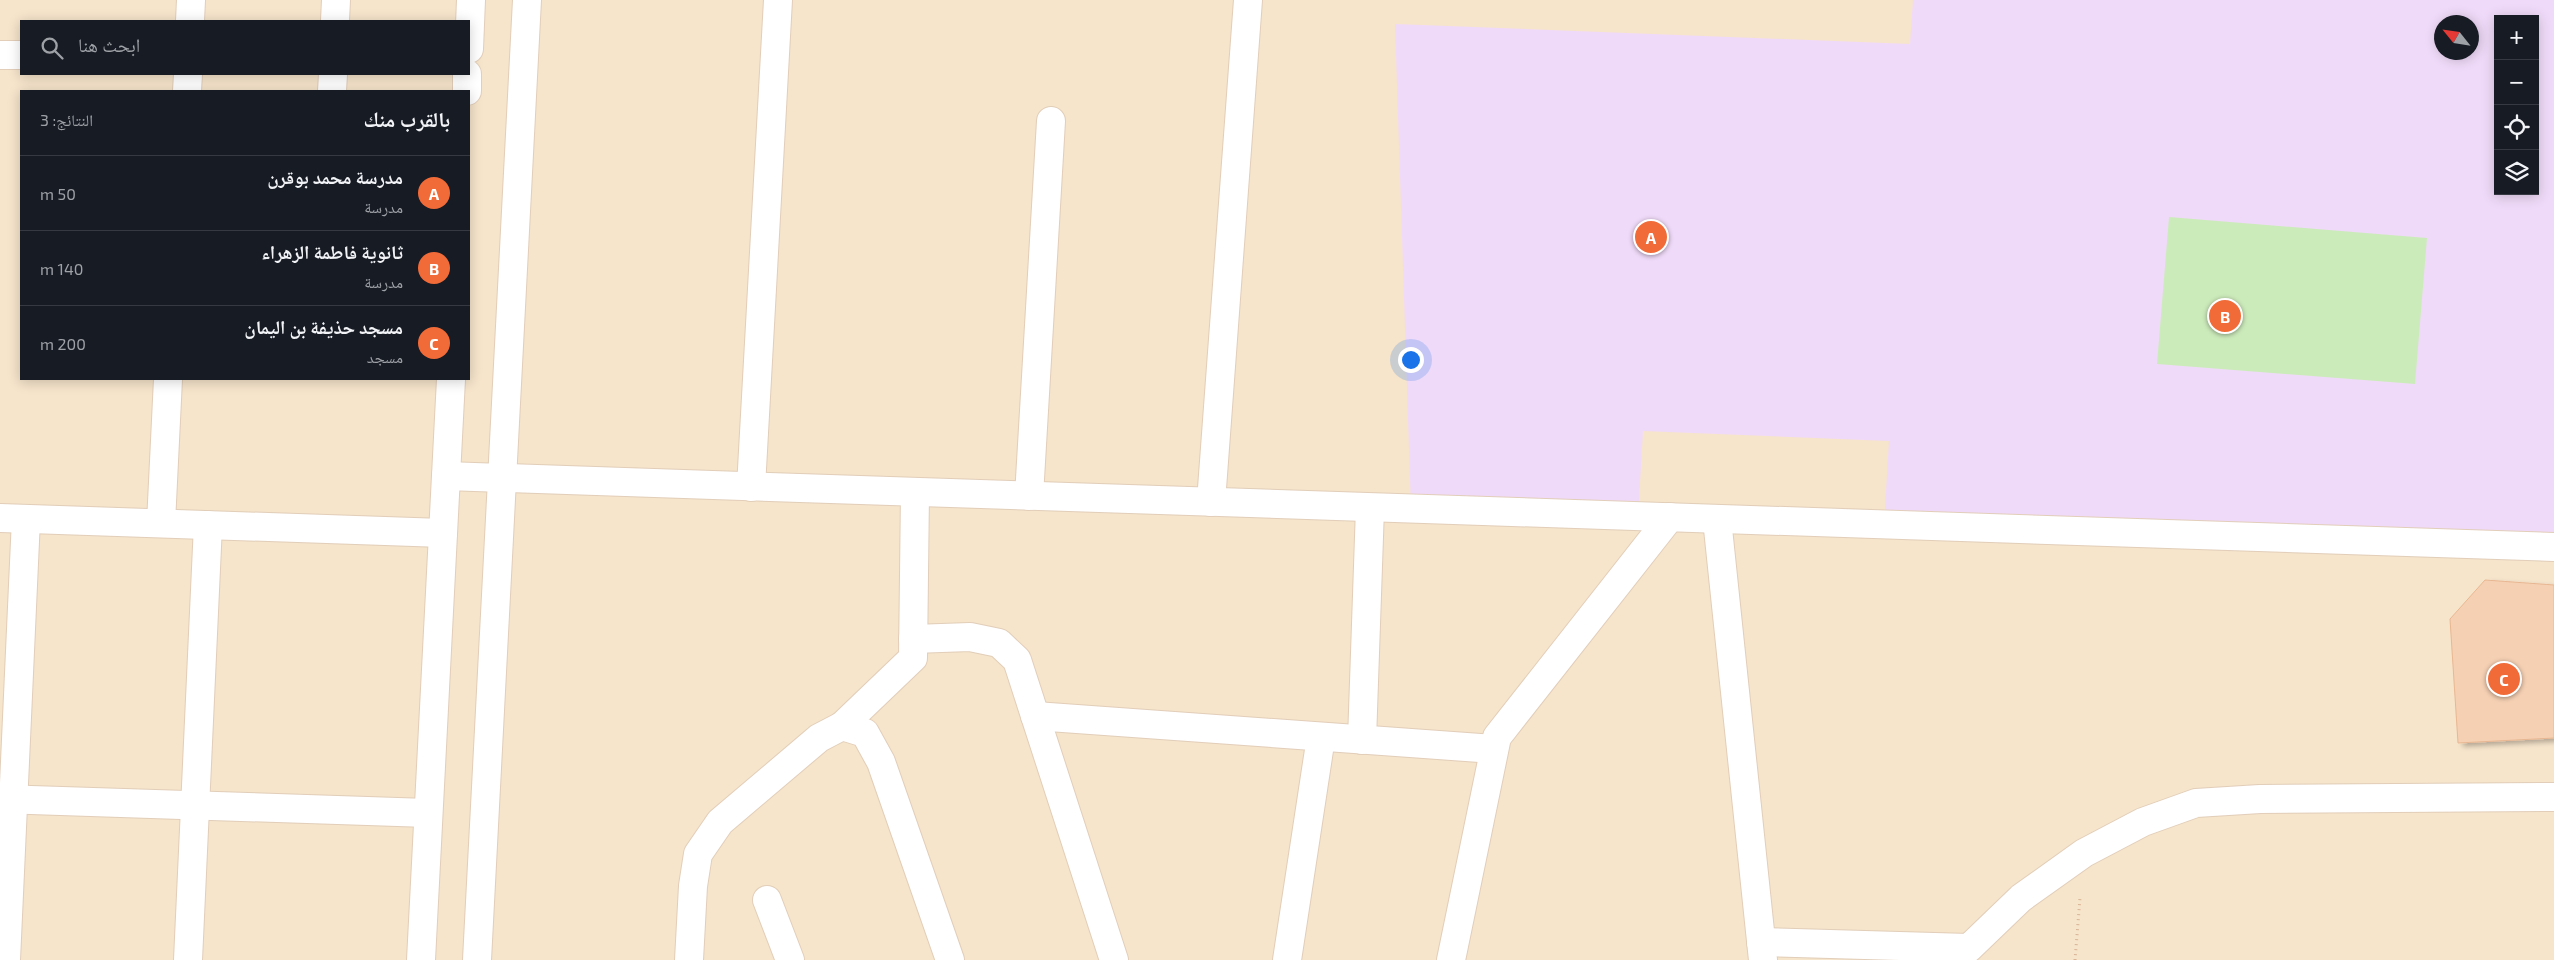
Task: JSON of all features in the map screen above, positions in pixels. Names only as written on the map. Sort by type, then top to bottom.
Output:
[{"type":"street","points":[[190,20],[191,0]]},
{"type":"street","points":[[336,0],[336,20]]},
{"type":"street","points":[[470,24],[471,0]]},
{"type":"street","points":[[476,960],[527,0]]},
{"type":"street","points":[[751,487],[778,0]]},
{"type":"street","points":[[1211,502],[1248,0]]},
{"type":"street","points":[[0,55],[20,55]]},
{"type":"street","points":[[187,90],[188,75]]},
{"type":"street","points":[[332,90],[333,75]]},
{"type":"street","points":[[466,90],[468,75]]},
{"type":"street","points":[[1029,496],[1051,121]]},
{"type":"street","points":[[161,523],[168,380]]},
{"type":"street","points":[[421,960],[451,380]]},
{"type":"street","points":[[446,476],[2554,547]]},
{"type":"street","points":[[689,960],[693,886],[698,854],[720,822],[819,738],[842,726],[913,658],[915,492]]},
{"type":"street","points":[[1362,740],[1370,508]]},
{"type":"street","points":[[1450,960],[1497,737],[1670,517]]},
{"type":"street","points":[[6,960],[7,799],[13,518],[443,533]]},
{"type":"street","points":[[1717,519],[1762,951],[1969,948],[2022,898],[2084,853],[2143,822],[2196,803],[2260,799],[2554,797]]},
{"type":"street","points":[[188,960],[208,525]]},
{"type":"street","points":[[914,639],[970,637],[999,643],[1017,660],[1114,960]]},
{"type":"street","points":[[1035,716],[1494,749]]},
{"type":"street","points":[[842,726],[865,733],[881,762],[950,960]]},
{"type":"street","points":[[1287,960],[1321,737]]},
{"type":"street","points":[[7,799],[428,813]]},
{"type":"street","points":[[767,900],[790,960]]},
{"type":"path","points":[[2075,960],[2084,853]]},
{"type":"shaded area","points":[[0,0],[2554,0],[2554,960],[0,960]]},
{"type":"shaded area","points":[[1913,0],[2554,0],[2554,547],[1884,525],[1889,441],[1643,431],[1638,517],[1411,509],[1395,24],[1910,44]]},
{"type":"green space","points":[[2169,217],[2427,238],[2415,384],[2157,364]]},
{"type":"building","points":[[2485,580],[2554,585],[2554,738],[2458,743],[2450,619]]},
{"type":"place","name":"مدرسة محمد بوقرن","points":[[1651,237]]},
{"type":"place","name":"ثانوية فاطمة الزهراء","points":[[2225,316]]},
{"type":"place","name":"مسجد حذيفة بن اليمان","points":[[2504,679]]}]
